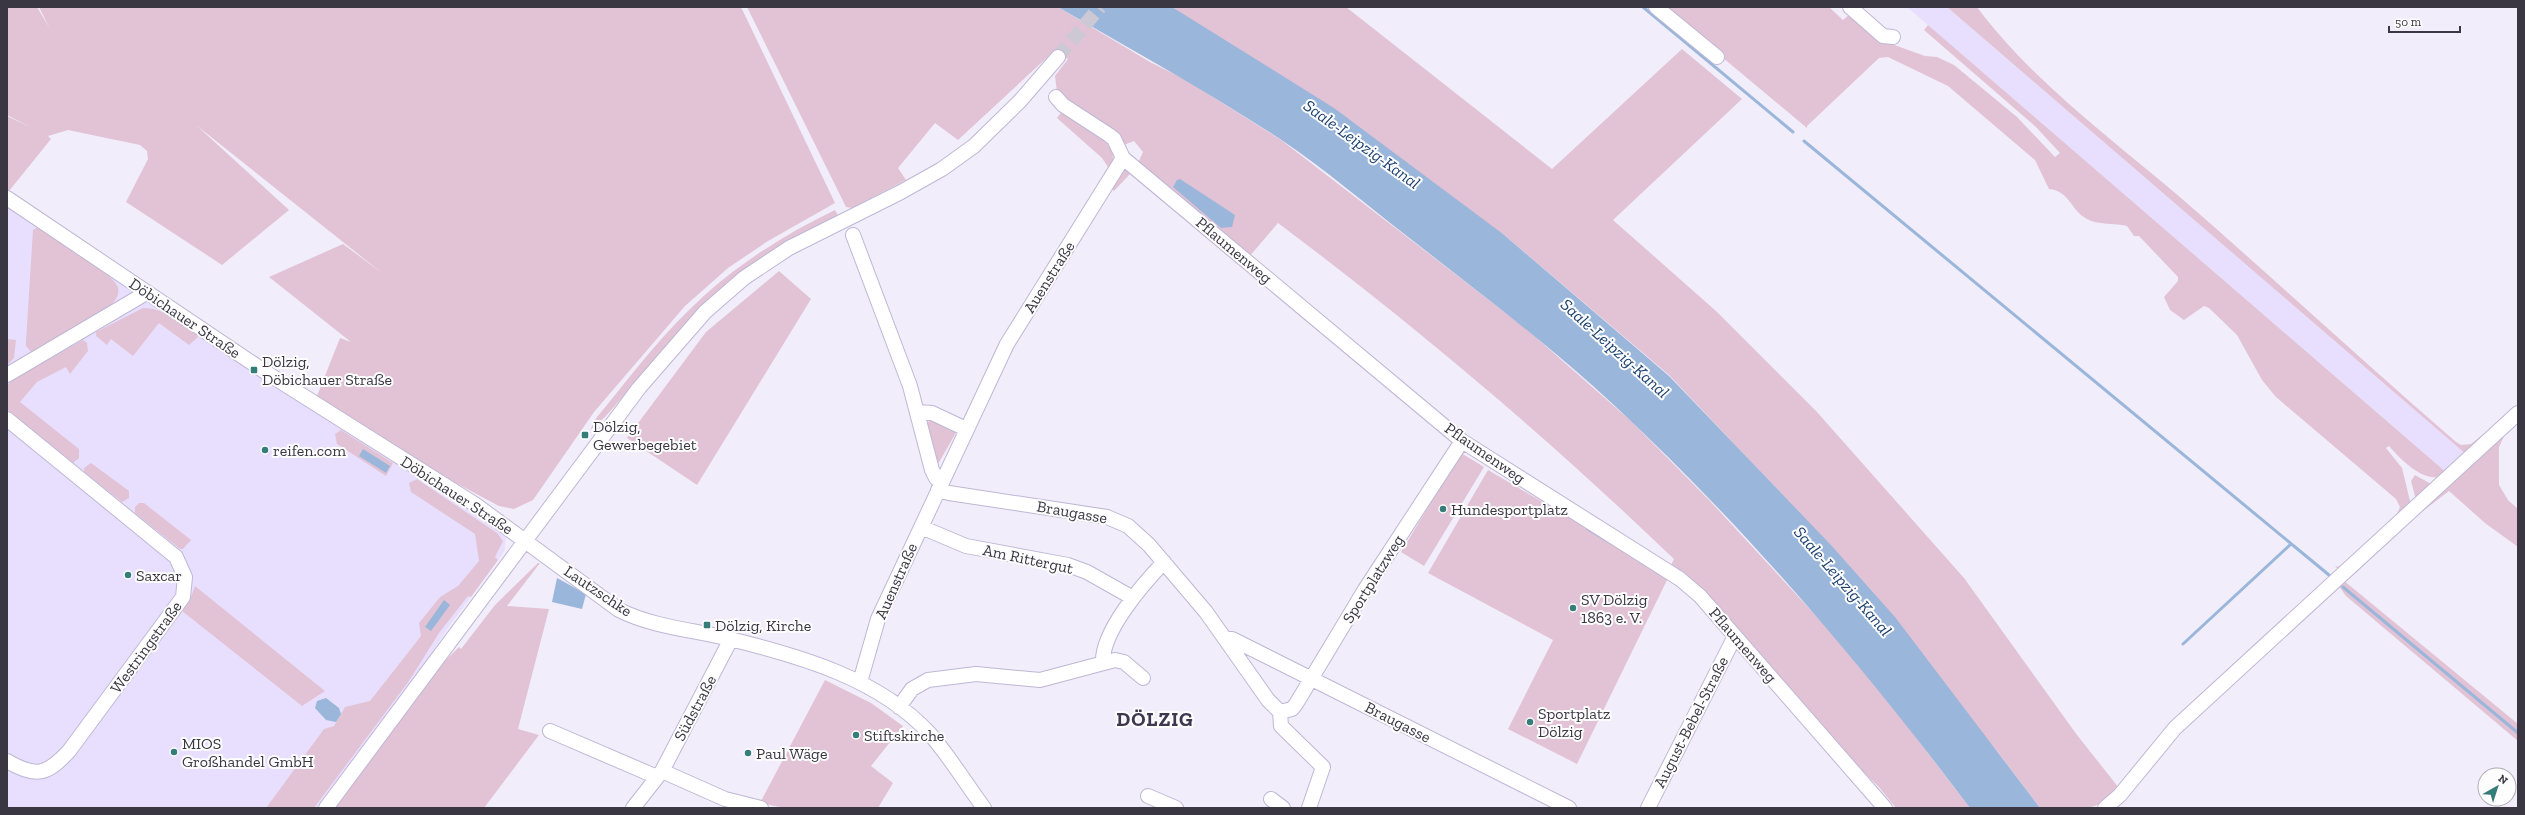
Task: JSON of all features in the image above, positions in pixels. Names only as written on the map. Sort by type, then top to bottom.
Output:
[{"type":"street","points":[[1656,7],[1717,57]]},
{"type":"street","points":[[1850,7],[1883,36],[1893,37]]},
{"type":"street","points":[[326,808],[638,388],[705,312],[744,278],[789,248],[902,192],[942,169],[974,146],[1020,101],[1058,57]]},
{"type":"street","points":[[1056,96],[1063,105],[1114,139],[1123,158]]},
{"type":"street","name":"Auenstraße","points":[[860,682],[878,619],[939,486],[1007,344],[1123,158]]},
{"type":"street","name":"Pflaumenweg","points":[[1123,158],[1462,441],[1677,576],[1700,596],[1885,808]]},
{"type":"street","name":"Döbichauer Straße","points":[[7,198],[146,293],[338,419],[476,505],[526,540]]},
{"type":"street","points":[[853,235],[918,412],[932,470],[939,486]]},
{"type":"street","points":[[7,375],[146,293]]},
{"type":"street","points":[[918,412],[932,413],[966,429]]},
{"type":"street","points":[[2105,808],[2120,795],[2175,728],[2518,413]]},
{"type":"street","name":"Westringstraße","points":[[7,419],[176,557],[185,577],[183,597],[64,757],[54,767],[36,773],[18,768],[7,761]]},
{"type":"street","name":"Sportplatzweg","points":[[1280,712],[1292,709],[1364,591],[1462,441]]},
{"type":"street","name":"Braugasse","points":[[939,486],[949,493],[1107,516],[1134,531],[1164,562],[1226,639],[1268,700],[1280,712]]},
{"type":"street","name":"Am Rittergut","points":[[921,526],[966,546],[1068,565],[1087,572],[1133,598]]},
{"type":"street","name":"Lautzschke","points":[[526,540],[610,604],[628,614],[731,639],[810,663],[860,682],[899,707],[918,722],[938,743],[984,808]]},
{"type":"street","points":[[1103,663],[1103,648],[1108,636],[1133,598],[1164,562]]},
{"type":"street","name":"August-Bebel-Straße","points":[[1648,808],[1735,636]]},
{"type":"street","name":"Südstraße","points":[[633,808],[660,774],[731,639]]},
{"type":"street","name":"Braugasse","points":[[1226,639],[1232,639],[1569,808]]},
{"type":"street","points":[[899,707],[912,689],[928,680],[976,674],[1040,680],[1115,660],[1124,662],[1143,678]]},
{"type":"street","points":[[1280,712],[1281,726],[1323,767],[1309,808]]},
{"type":"street","points":[[550,731],[725,799],[761,808]]},
{"type":"street","points":[[1148,796],[1176,808]]},
{"type":"street","points":[[1271,799],[1283,808]]},
{"type":"shaded area","points":[[7,7],[37,7],[49,27],[39,7],[741,7],[835,203],[768,241],[728,268],[685,306],[594,412],[533,500],[514,509],[499,506],[437,473],[317,396],[340,338],[351,342],[269,277],[343,244],[382,273],[196,125],[289,210],[222,265],[126,202],[148,159],[147,151],[140,145],[68,130],[48,136],[51,139],[9,191],[7,190],[7,116],[32,128],[7,115]]},
{"type":"shaded area","points":[[747,7],[1058,7],[1150,62],[1186,80],[1281,140],[1524,327],[1632,422],[1710,501],[1830,631],[1888,701],[1970,808],[1896,808],[1878,786],[1851,760],[1713,601],[1683,573],[1670,567],[1674,559],[1579,470],[1431,343],[1330,262],[1278,223],[1249,257],[1141,167],[1139,161],[1143,152],[1134,141],[1124,145],[1057,92],[1055,76],[1068,59],[1054,51],[958,140],[935,123],[898,168],[906,180],[852,208],[846,207]]},
{"type":"shaded area","points":[[1172,7],[1346,7],[1552,169],[1682,49],[1742,99],[1613,220],[1716,311],[1817,412],[1964,578],[2077,735],[2119,788],[2112,797],[2104,803],[2084,808],[2040,808],[2000,755],[1829,544],[1669,375],[1503,234]]},
{"type":"shaded area","points":[[1662,7],[1829,7],[1843,20],[1850,14],[1886,42],[1925,56],[1937,57],[1954,65],[2017,117],[2055,157],[2060,153],[2036,127],[1924,30],[1928,25],[2447,473],[2440,477],[2423,475],[2408,465],[2389,446],[2386,448],[2402,468],[2411,505],[2340,571],[2335,566],[2340,567],[2396,516],[2400,507],[2396,499],[2276,397],[2262,380],[2237,335],[2209,308],[2204,306],[2184,320],[2170,310],[2164,297],[2178,281],[2178,277],[2139,236],[2134,236],[2127,226],[2096,222],[2087,219],[2077,211],[2062,193],[2049,189],[2035,160],[1948,86],[1888,57],[1879,58],[1807,126],[1807,128]]},
{"type":"shaded area","points":[[1907,7],[1947,7],[2467,455],[2447,473]]},
{"type":"shaded area","points":[[1947,7],[1977,7],[1998,34],[2073,108],[2181,198],[2456,442],[2461,445],[2471,444],[2510,413],[2467,455]]},
{"type":"shaded area","points":[[1063,110],[1096,128],[1108,141],[1112,149],[1113,158],[1111,167],[1108,171],[1104,173],[1108,167],[1102,158],[1057,118]]},
{"type":"shaded area","points":[[1132,169],[1264,280],[1261,284],[1130,174],[1114,191],[1109,186],[1122,170]]},
{"type":"shaded area","points":[[7,197],[309,403],[483,519],[506,537],[504,552],[448,628],[406,692],[317,808],[7,808]]},
{"type":"shaded area","points":[[835,210],[839,217],[698,311],[605,417],[590,430],[597,417],[653,349],[676,323],[704,296],[757,254],[795,231]]},
{"type":"shaded area","points":[[38,227],[96,265],[107,274],[115,282],[118,288],[118,293],[117,298],[110,306],[32,353],[26,346],[26,341],[33,230]]},
{"type":"shaded area","points":[[779,271],[811,299],[697,485],[627,438],[706,332]]},
{"type":"shaded area","points":[[143,308],[157,310],[170,316],[195,333],[198,337],[189,345],[159,323],[133,356],[111,339],[107,345],[96,336],[96,332]]},
{"type":"shaded area","points":[[7,339],[16,340],[14,358],[7,365]]},
{"type":"shaded area","points":[[83,340],[87,343],[88,351],[70,374],[66,367],[37,382],[20,402],[79,449],[79,458],[73,463],[7,409],[7,385],[16,377]]},
{"type":"shaded area","points":[[931,420],[957,431],[938,464],[935,463],[927,429],[927,423]]},
{"type":"shaded area","points":[[341,430],[393,463],[386,476],[337,444],[335,434]]},
{"type":"shaded area","points":[[2506,432],[2499,447],[2499,485],[2508,500],[2518,509],[2518,547],[2485,523],[2449,491],[2419,514],[2350,578],[2348,575]]},
{"type":"shaded area","name":"Hundesportplatz","points":[[1461,453],[1484,467],[1424,566],[1401,552]]},
{"type":"shaded area","points":[[91,463],[129,491],[129,498],[122,502],[84,472],[84,468]]},
{"type":"shaded area","name":"SV Dölzig 1863 e. V.","points":[[1488,470],[1669,576],[1577,764],[1508,729],[1553,640],[1428,573]]},
{"type":"shaded area","points":[[2415,475],[2431,484],[2416,500],[2411,481]]},
{"type":"shaded area","points":[[417,479],[497,533],[503,541],[495,557],[498,560],[471,597],[468,596],[439,633],[409,681],[314,808],[266,808],[324,729],[334,726],[345,707],[370,701],[421,636],[419,623],[440,597],[458,586],[479,561],[475,534],[411,492],[409,483]]},
{"type":"shaded area","points":[[139,503],[144,503],[191,540],[183,549],[180,549],[135,513],[135,507]]},
{"type":"shaded area","points":[[538,563],[540,563],[507,606],[549,609],[518,729],[539,735],[484,808],[335,808],[442,664],[459,647],[461,649],[495,605]]},
{"type":"shaded area","points":[[2343,580],[2518,724],[2518,741],[2346,596],[2338,585]]},
{"type":"shaded area","points":[[195,586],[325,691],[302,706],[182,611],[190,600]]},
{"type":"shaded area","points":[[825,680],[871,703],[903,726],[871,766],[893,783],[878,808],[785,808],[760,803]]},
{"type":"water","name":"Saale-Leipzig-Kanal","points":[[1058,7],[1172,7],[1334,108],[1503,234],[1669,376],[1830,544],[1895,617],[2040,808],[1970,808],[1846,651],[1712,501],[1616,407],[1542,342],[1396,227],[1280,139],[1198,88]]},
{"type":"water","points":[[1180,179],[1235,215],[1232,227],[1221,228],[1173,187],[1177,180]]},
{"type":"water","points":[[363,449],[390,466],[386,473],[359,456]]},
{"type":"water","points":[[557,578],[586,594],[582,609],[552,602]]},
{"type":"water","points":[[444,600],[450,605],[431,631],[425,627]]},
{"type":"water","points":[[326,698],[339,708],[341,714],[336,722],[326,720],[315,708],[317,701]]},
{"type":"waterway","points":[[1643,7],[1793,132]]},
{"type":"waterway","points":[[1804,141],[2329,575]]},
{"type":"waterway","points":[[1588,529],[1611,543]]},
{"type":"waterway","points":[[2183,644],[2291,544]]},
{"type":"waterway","points":[[2343,587],[2518,733]]},
{"type":"tunnel","points":[[1058,57],[1100,7]]},
{"type":"place","name":"Dölzig, Döbichauer Straße","points":[[254,370]]},
{"type":"place","name":"Dölzig, Gewerbegebiet","points":[[585,435]]},
{"type":"place","name":"reifen.com","points":[[265,450]]},
{"type":"place","name":"Hundesportplatz","points":[[1443,509]]},
{"type":"place","name":"Saxcar","points":[[128,575]]},
{"type":"place","name":"SV Dölzig 1863 e. V.","points":[[1573,608]]},
{"type":"place","name":"Dölzig, Kirche","points":[[707,625]]},
{"type":"place","name":"Sportplatz Dölzig","points":[[1530,722]]},
{"type":"place","name":"Stiftskirche","points":[[856,735]]},
{"type":"place","name":"MIOS Großhandel GmbH","points":[[174,752]]},
{"type":"place","name":"Paul Wäge","points":[[748,753]]},
{"type":"district","name":"DÖLZIG","points":[[1155,719]]}]
